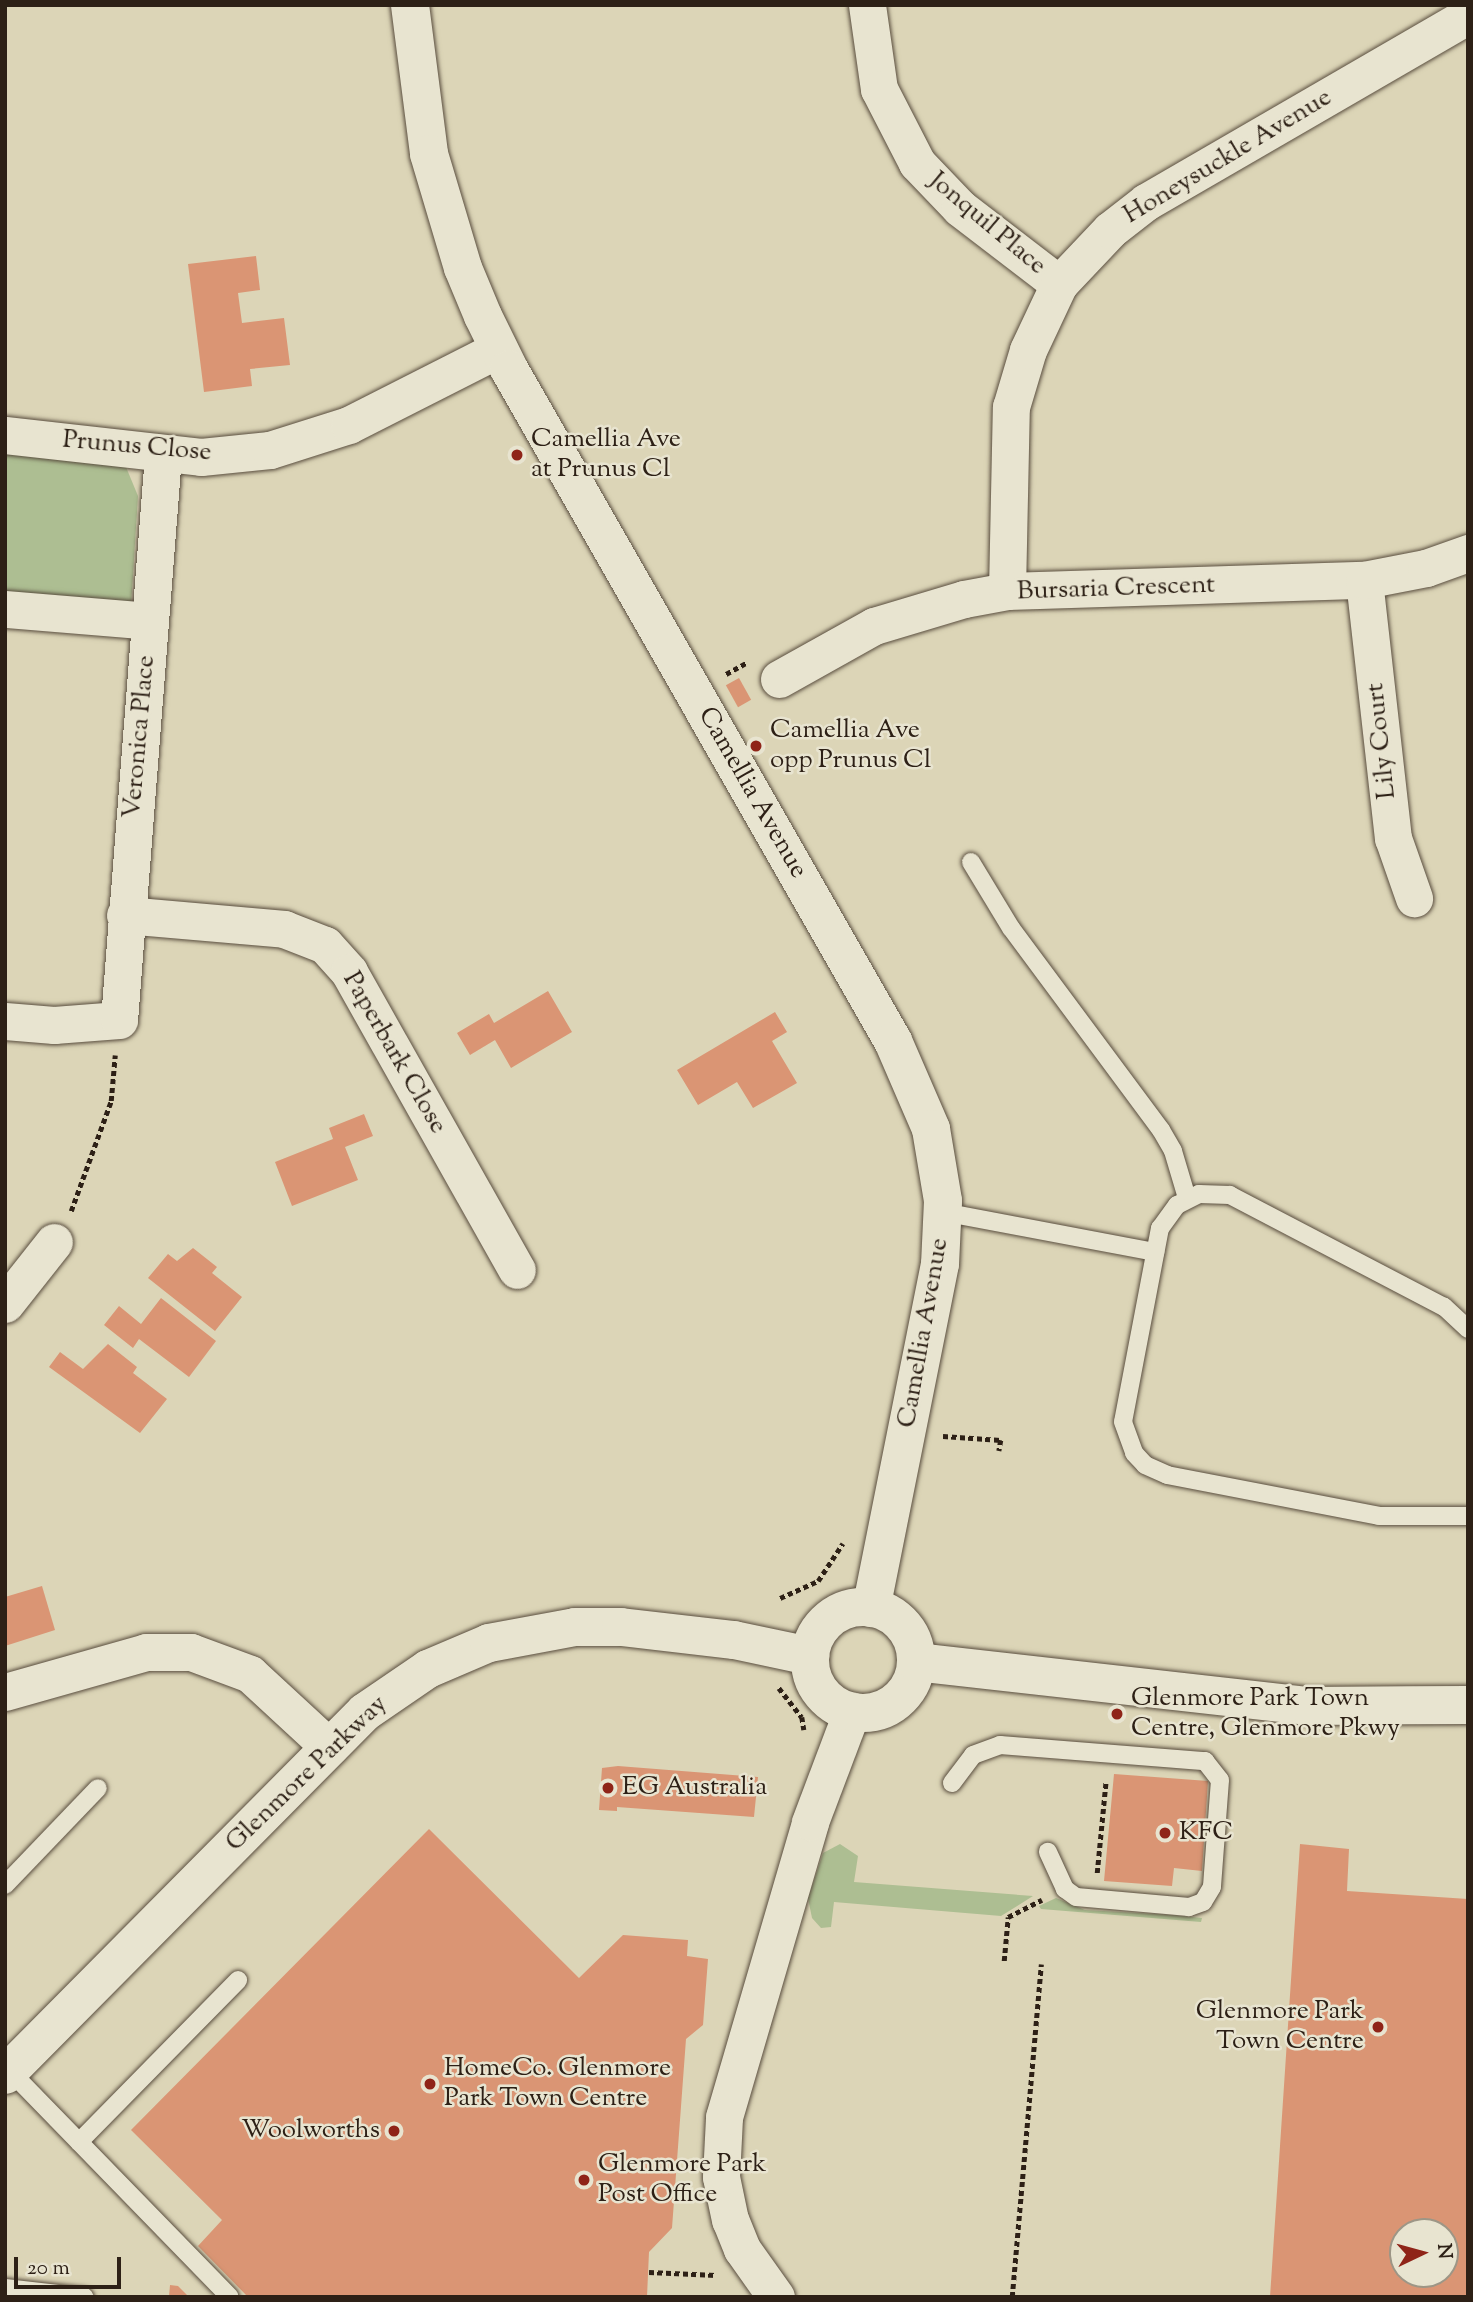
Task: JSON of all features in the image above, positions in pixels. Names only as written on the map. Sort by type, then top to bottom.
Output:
[{"type":"main road","name":"Camellia Avenue","points":[[410,5],[429,154],[463,268],[499,349],[909,1072],[931,1129],[943,1212],[940,1264],[871,1608]]},
{"type":"main road","points":[[871,1608],[894,1617],[907,1630],[916,1662],[901,1696],[876,1711],[852,1711],[825,1698],[815,1682],[810,1656],[824,1622],[839,1612],[871,1608]]},
{"type":"main road","name":"Glenmore Parkway","points":[[7,2073],[329,1747],[402,1684],[454,1656],[518,1635],[575,1627],[621,1627],[734,1640],[810,1656]]},
{"type":"main road","points":[[916,1662],[1309,1706],[1468,1705]]},
{"type":"street","name":"Jonquil Place","points":[[867,5],[879,89],[917,163],[960,208],[1059,284]]},
{"type":"street","name":"Honeysuckle Avenue","points":[[1007,591],[1011,407],[1028,350],[1059,284],[1110,230],[1146,202],[1468,15]]},
{"type":"street","name":"Prunus Close","points":[[5,435],[163,454],[228,455],[300,443],[349,425],[499,349]]},
{"type":"street","name":"Veronica Place","points":[[119,1020],[124,915],[163,454]]},
{"type":"street","name":"Bursaria Crescent","points":[[767,668],[914,611],[1007,591],[1364,580],[1426,568],[1468,553]]},
{"type":"street","name":"Lily Court","points":[[1364,580],[1393,838],[1414,898]]},
{"type":"street","points":[[5,609],[150,621]]},
{"type":"street","name":"Paperbark Close","points":[[124,915],[284,929],[325,945],[349,972],[517,1270]]},
{"type":"street","points":[[5,1021],[54,1025],[119,1020]]},
{"type":"street","points":[[5,1304],[54,1242]]},
{"type":"street","points":[[5,1692],[146,1652],[191,1652],[250,1674],[329,1747]]},
{"type":"street","points":[[776,2297],[742,2249],[730,2220],[721,2178],[724,2117],[810,1822],[852,1711]]},
{"type":"lane","points":[[971,862],[1012,928],[1161,1130],[1173,1151],[1187,1198]]},
{"type":"lane","points":[[1468,1329],[1444,1307],[1230,1195],[1209,1192],[1187,1198],[1164,1219],[1123,1410],[1126,1437],[1145,1465],[1167,1475],[1379,1516],[1468,1516]]},
{"type":"lane","points":[[943,1212],[1155,1252]]},
{"type":"lane","points":[[953,1783],[972,1755],[1000,1745],[1205,1761],[1220,1780],[1212,1888],[1203,1902],[1189,1907],[1076,1898],[1065,1889],[1048,1852]]},
{"type":"lane","points":[[5,1885],[99,1788]]},
{"type":"lane","points":[[79,2142],[238,1980]]},
{"type":"lane","points":[[7,2073],[79,2142],[230,2297]]},
{"type":"lane","points":[[5,2288],[84,2297]]},
{"type":"path","points":[[695,692],[767,668]]},
{"type":"path","points":[[54,1242],[80,1195],[111,1101],[119,1020]]},
{"type":"path","points":[[942,1436],[1001,1440],[999,1451]]},
{"type":"path","points":[[780,1598],[818,1581],[849,1531]]},
{"type":"path","points":[[772,1682],[802,1717],[802,1741]]},
{"type":"path","points":[[1087,1878],[1097,1873],[1105,1780]]},
{"type":"path","points":[[1004,1961],[1008,1917],[1038,1902]]},
{"type":"path","points":[[1012,2297],[1041,1964]]},
{"type":"path","points":[[649,2272],[717,2275]]},
{"type":"green space","points":[[5,449],[120,461],[126,467],[138,496],[131,606],[5,596]]},
{"type":"green space","points":[[840,1844],[858,1856],[854,1882],[1033,1896],[1001,1916],[834,1902],[831,1927],[821,1928],[812,1918],[808,1898],[823,1853]]},
{"type":"green space","points":[[1056,1898],[1085,1910],[1202,1918],[1201,1922],[1041,1909],[1039,1906]]},
{"type":"building","points":[[256,256],[260,290],[238,293],[242,323],[284,318],[290,365],[250,369],[252,386],[204,392],[188,264]]},
{"type":"building","points":[[739,678],[751,700],[738,707],[726,685]]},
{"type":"building","points":[[548,991],[572,1032],[511,1068],[495,1040],[470,1055],[457,1033],[489,1014],[494,1023]]},
{"type":"building","points":[[775,1012],[787,1032],[772,1041],[797,1083],[753,1108],[737,1082],[698,1105],[677,1070]]},
{"type":"building","points":[[364,1114],[373,1136],[345,1147],[358,1180],[292,1206],[275,1162],[333,1139],[329,1128]]},
{"type":"building","points":[[193,1248],[217,1267],[212,1273],[242,1297],[215,1331],[148,1278],[168,1254],[177,1261]]},
{"type":"building","points":[[161,1298],[216,1341],[189,1377],[139,1339],[133,1348],[104,1325],[119,1306],[141,1324]]},
{"type":"building","points":[[108,1344],[137,1367],[133,1373],[167,1399],[140,1433],[49,1367],[60,1352],[83,1369]]},
{"type":"building","points":[[42,1586],[55,1630],[5,1646],[5,1597]]},
{"type":"building","points":[[618,1766],[758,1777],[754,1817],[617,1807],[617,1811],[599,1810],[602,1768]]},
{"type":"building","points":[[1114,1774],[1208,1781],[1202,1871],[1174,1868],[1172,1886],[1104,1881]]},
{"type":"building","name":"HomeCo. Glenmore Park Town Centre","points":[[429,1829],[579,1978],[623,1935],[688,1940],[687,1956],[708,1959],[703,2025],[686,2039],[672,2228],[649,2252],[647,2297],[248,2297],[198,2246],[222,2220],[131,2130]]},
{"type":"building","name":"Glenmore Park Town Centre","points":[[1300,1844],[1349,1849],[1347,1891],[1468,1899],[1468,2297],[1270,2297]]},
{"type":"building","points":[[170,2285],[178,2286],[189,2297],[169,2297]]},
{"type":"place","name":"Camellia Ave at Prunus Cl","points":[[517,455]]},
{"type":"place","name":"Camellia Ave opp Prunus Cl","points":[[756,746]]},
{"type":"place","name":"Glenmore Park Town Centre, Glenmore Pkwy","points":[[1117,1714]]},
{"type":"place","name":"EG Australia","points":[[608,1788]]},
{"type":"place","name":"KFC","points":[[1165,1833]]},
{"type":"place","name":"Glenmore Park Town Centre","points":[[1378,2027]]},
{"type":"place","name":"HomeCo. Glenmore Park Town Centre","points":[[430,2084]]},
{"type":"place","name":"Woolworths","points":[[394,2131]]},
{"type":"place","name":"Glenmore Park Post Office","points":[[584,2180]]}]
